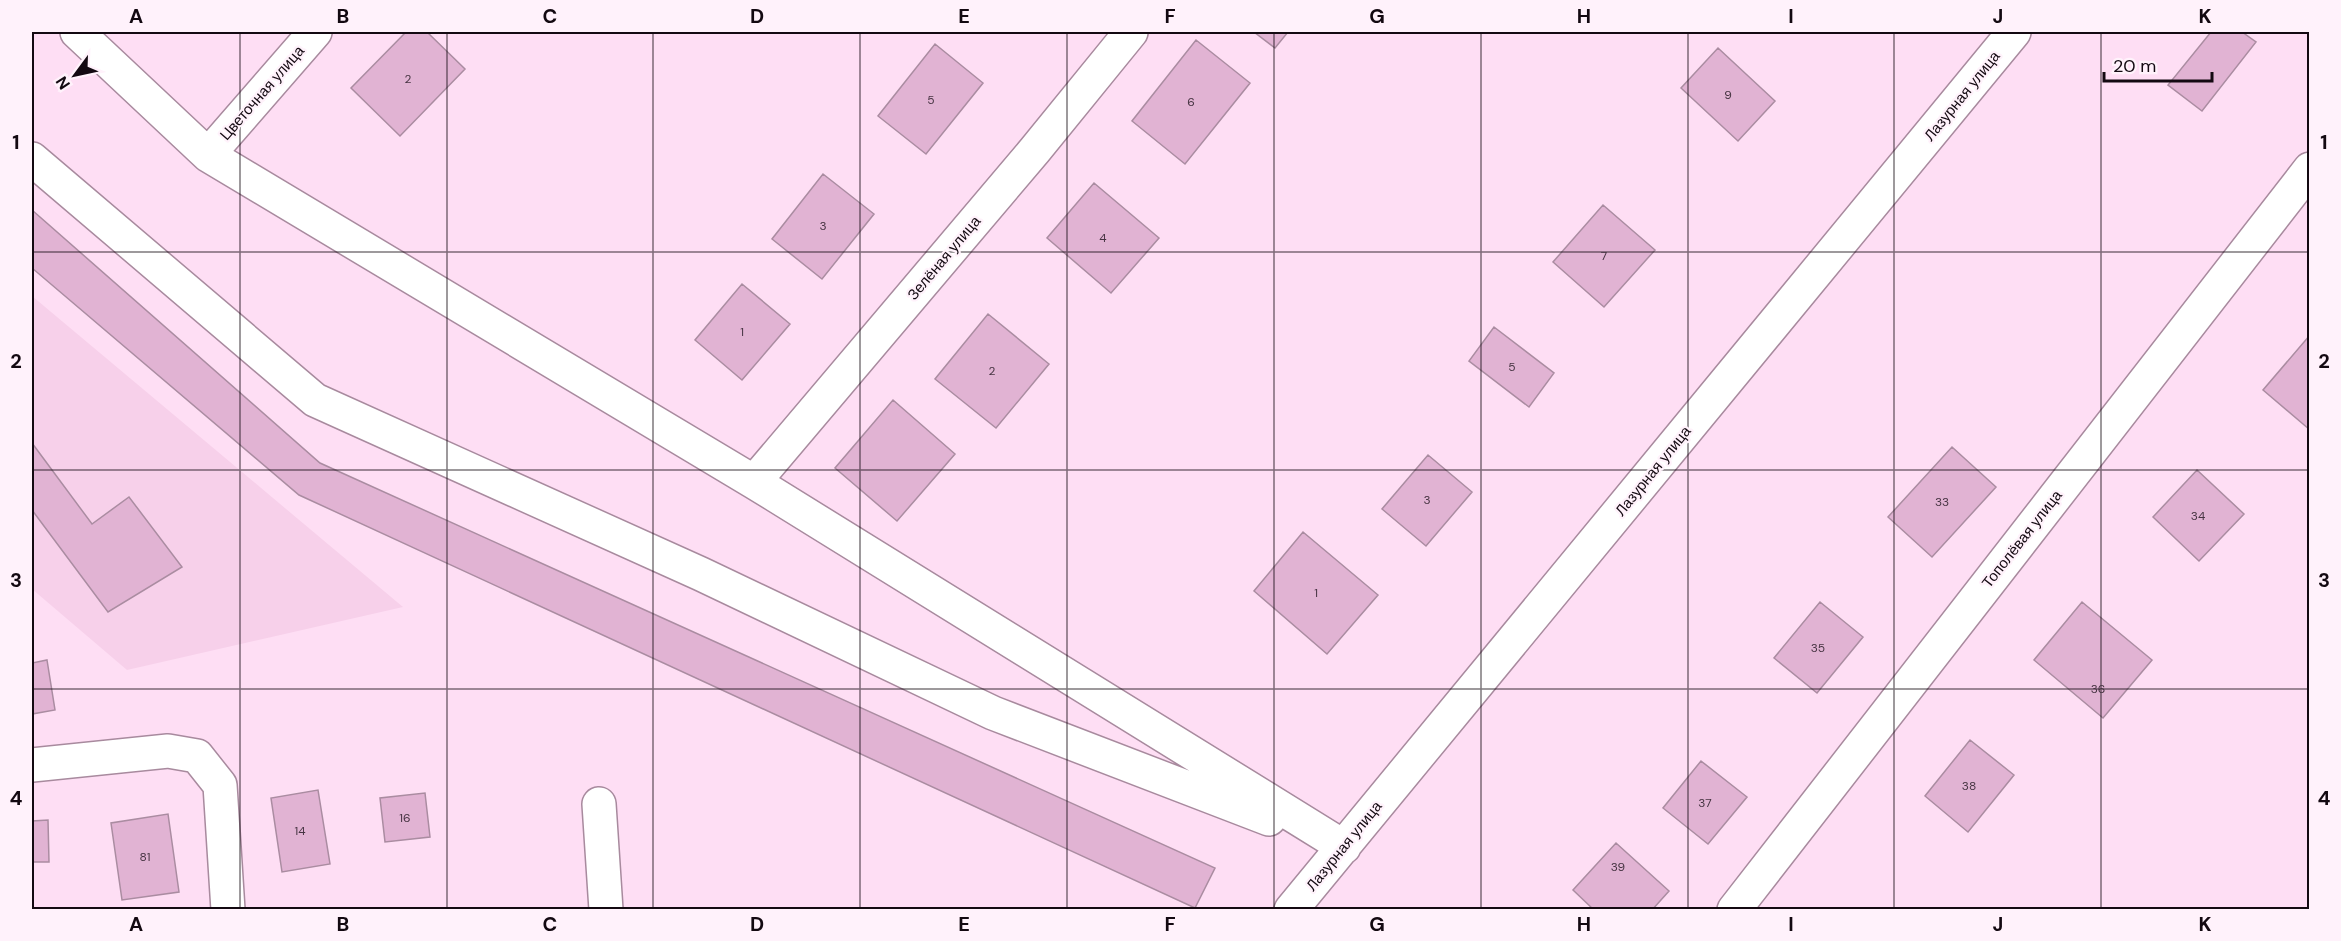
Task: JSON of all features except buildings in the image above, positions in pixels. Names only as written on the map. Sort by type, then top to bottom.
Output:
[{"type":"street","points":[[77,32],[208,154],[754,482],[1344,847]]},
{"type":"street","name":"Цветочная улица","points":[[208,154],[315,32]]},
{"type":"street","name":"Зелёная улица","points":[[754,482],[1035,150],[1131,32]]},
{"type":"street","name":"Лазурная улица","points":[[1300,907],[1344,847],[2014,32]]},
{"type":"street","points":[[32,159],[315,400],[701,574],[993,713],[1344,847]]},
{"type":"street","name":"Тополёвая улица","points":[[1734,909],[2310,169]]},
{"type":"street","points":[[32,765],[168,751],[197,756],[220,785],[228,909]]},
{"type":"street","points":[[599,804],[606,909]]},
{"type":"shaded area","points":[[32,296],[403,607],[127,670],[32,589]]}]
